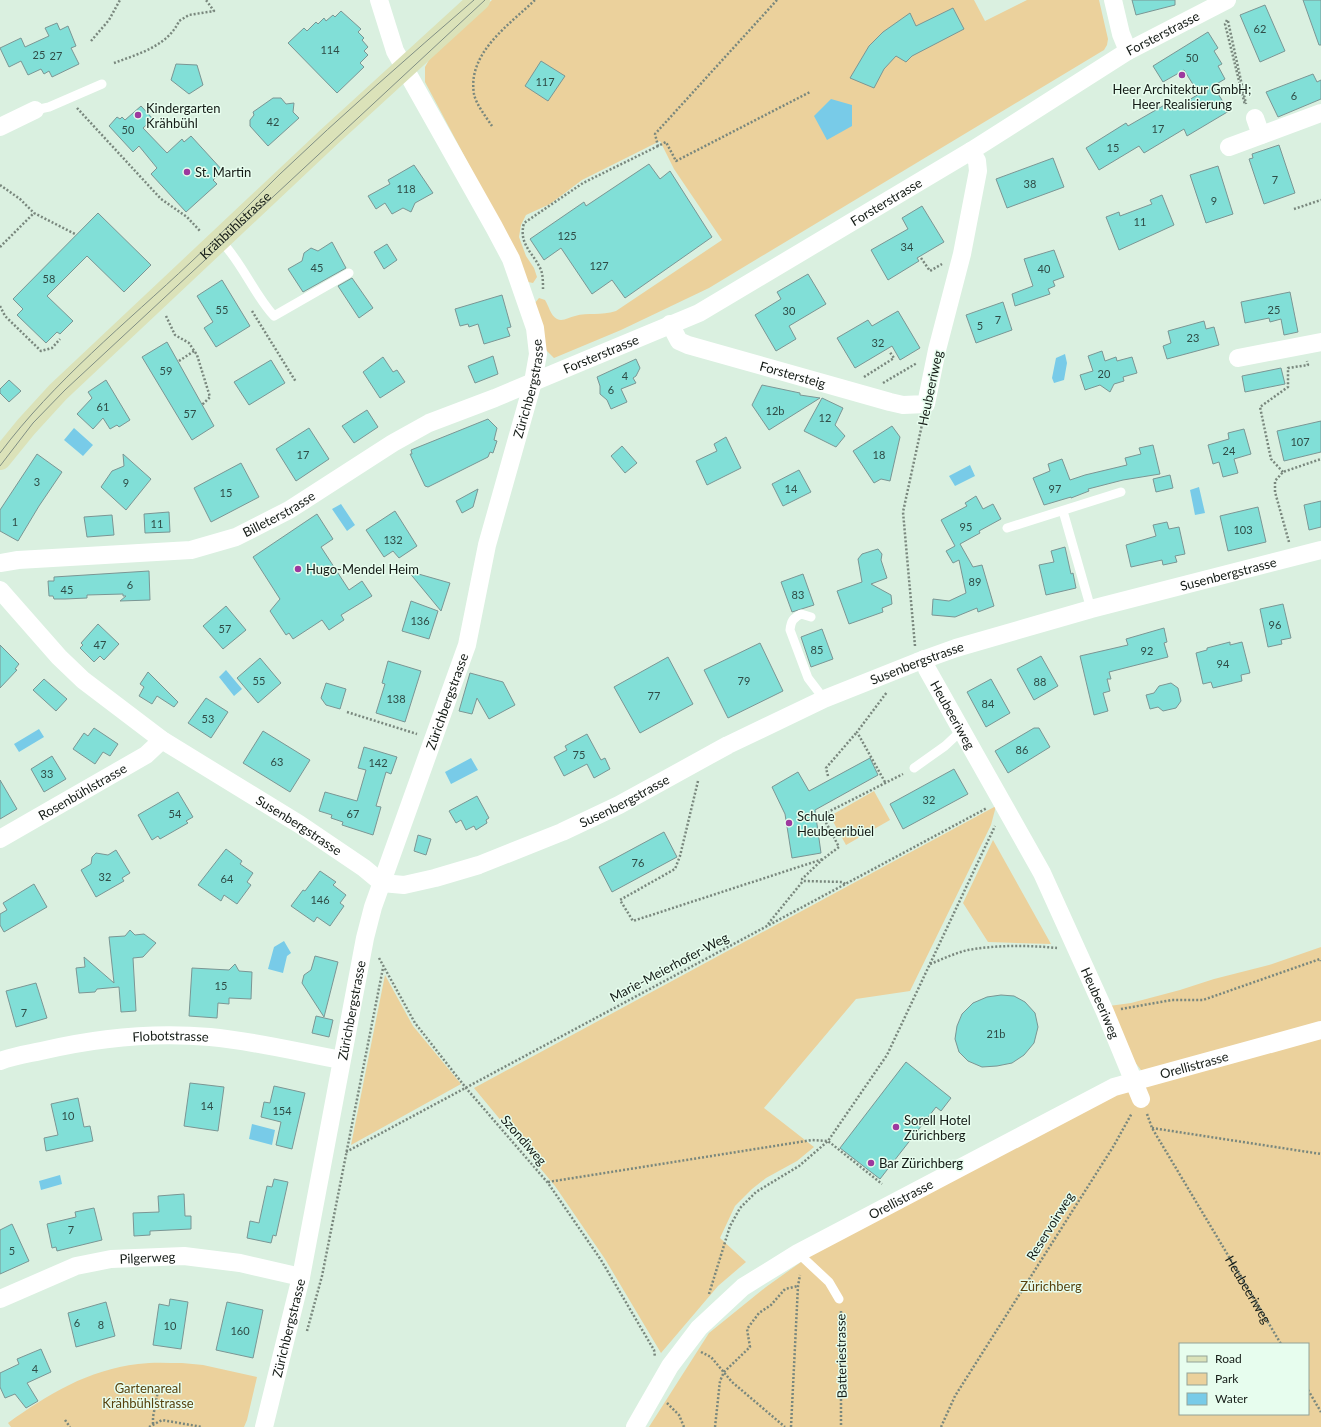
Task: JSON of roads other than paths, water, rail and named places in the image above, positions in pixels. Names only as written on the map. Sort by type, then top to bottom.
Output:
[{"type":"street","name":"Zürichbergstrasse","points":[[264,1427],[301,1277],[365,938],[382,883],[467,646],[487,545],[533,382],[538,354],[535,328],[511,259],[494,226],[395,51],[379,0]]},
{"type":"street","name":"Krähbühlstrasse","points":[[0,459],[26,427],[58,392],[212,238],[480,0]]},
{"type":"street","points":[[1113,0],[1121,34],[1128,51]]},
{"type":"street","name":"Forsterstrasse","points":[[533,382],[699,313],[971,151],[1128,51],[1227,0]]},
{"type":"street","points":[[0,127],[35,110]]},
{"type":"street","points":[[1229,147],[1321,113]]},
{"type":"street","points":[[1250,114],[1261,135]]},
{"type":"street","name":"Heubeeriweg","points":[[926,404],[937,350],[962,254],[978,171],[977,161],[971,151]]},
{"type":"street","name":"Forstersteig","points":[[670,324],[679,341],[688,345],[903,405],[926,404]]},
{"type":"street","points":[[1238,358],[1321,342]]},
{"type":"street","name":"Billeterstrasse","points":[[0,563],[18,560],[190,550],[236,537],[289,510],[393,443],[429,423],[533,382]]},
{"type":"street","name":"Susenbergstrasse","points":[[0,590],[59,657],[83,680],[162,740],[299,824],[364,868],[382,883],[407,885],[479,864],[562,832],[619,805],[728,745],[824,699],[920,656],[1091,609],[1321,550]]},
{"type":"street","name":"Heubeeriweg","points":[[920,656],[1042,873],[1105,1012],[1141,1098]]},
{"type":"street","name":"Rosenbühlstrasse","points":[[0,839],[146,755],[162,740]]},
{"type":"street","name":"Orellistrasse","points":[[635,1427],[670,1366],[699,1328],[723,1304],[744,1287],[798,1253],[1107,1090],[1134,1080],[1321,1030]]},
{"type":"street","name":"Flobotstrasse","points":[[0,1061],[65,1045],[111,1039],[162,1035],[210,1037],[254,1043],[341,1060]]},
{"type":"street","name":"Pilgerweg","points":[[0,1299],[76,1266],[111,1259],[184,1256],[240,1263],[301,1277]]},
{"type":"lane","points":[[35,110],[49,107],[102,84]]},
{"type":"lane","points":[[212,238],[228,248],[261,301],[274,316],[349,273]]},
{"type":"lane","points":[[1007,528],[1121,492]]},
{"type":"lane","points":[[1063,511],[1091,609]]},
{"type":"lane","points":[[811,617],[802,614],[794,618],[790,623],[790,630],[808,678],[824,699]]},
{"type":"lane","points":[[914,768],[945,746],[961,731]]},
{"type":"lane","name":"Batteriestrasse","points":[[798,1253],[829,1282],[838,1299]]},
{"type":"water","points":[[831,99],[852,105],[852,126],[827,140],[814,116]]},
{"type":"water","points":[[1065,354],[1067,363],[1064,380],[1054,383],[1052,378],[1056,358]]},
{"type":"water","points":[[74,428],[93,445],[83,456],[64,440]]},
{"type":"water","points":[[970,465],[975,476],[955,486],[949,476]]},
{"type":"water","points":[[1199,487],[1205,513],[1195,515],[1190,490]]},
{"type":"water","points":[[341,504],[355,525],[347,531],[332,509]]},
{"type":"water","points":[[226,670],[242,689],[234,696],[219,677]]},
{"type":"water","points":[[39,729],[44,737],[19,752],[14,744]]},
{"type":"water","points":[[471,758],[478,770],[451,784],[445,772]]},
{"type":"water","points":[[284,941],[291,953],[287,956],[283,973],[268,969],[274,947]]},
{"type":"water","points":[[252,1124],[275,1130],[272,1145],[249,1139]]},
{"type":"water","points":[[60,1175],[62,1184],[41,1190],[39,1181]]},
{"type":"tram line","points":[[0,453],[43,401],[91,353],[202,251],[280,174],[400,64],[474,0]]},
{"type":"tram line","points":[[0,466],[33,423],[65,390],[485,0]]},
{"type":"place","name":"Heer Architektur GmbH; Heer Realisierung","points":[[1182,75]]},
{"type":"place","name":"Kindergarten Krähbühl","points":[[138,115]]},
{"type":"place","name":"St. Martin","points":[[187,172]]},
{"type":"place","name":"Hugo-Mendel Heim","points":[[298,569]]},
{"type":"place","name":"Schule Heubeeribüel","points":[[789,823]]},
{"type":"place","name":"Sorell Hotel Zürichberg","points":[[896,1127]]},
{"type":"place","name":"Bar Zürichberg","points":[[871,1163]]},
{"type":"park label","name":"Zürichberg","points":[[1051,1286]]},
{"type":"park label","name":"Gartenareal Krähbühlstrasse","points":[[148,1396]]}]
